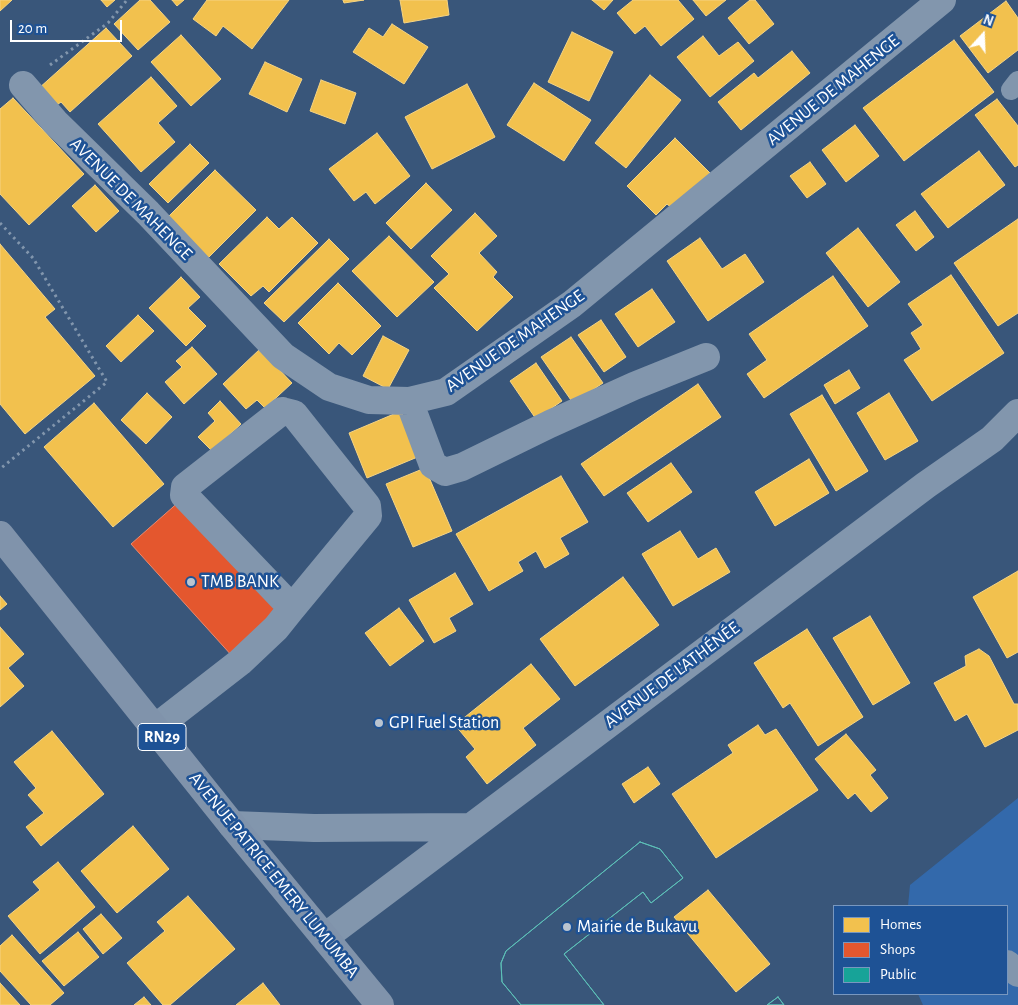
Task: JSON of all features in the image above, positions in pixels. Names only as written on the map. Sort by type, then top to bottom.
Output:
[{"type":"main road","name":"AVENUE PATRICE EMERY LUMUMBA","points":[[0,535],[154,728],[380,1005]]},
{"type":"street","name":"AVENUE DE MAHENGE","points":[[22,85],[55,122],[148,213],[283,356],[329,387],[369,400],[409,401],[446,392],[572,304],[942,0]]},
{"type":"street","points":[[409,401],[433,465],[444,472],[462,467],[634,386],[706,357]]},
{"type":"street","points":[[154,728],[240,662],[276,628],[368,516],[366,506],[294,414],[282,410],[185,487],[184,495],[292,608]]},
{"type":"street","name":"AVENUE DE L'ATHÉNÉE","points":[[325,937],[926,485],[992,439],[1018,413]]},
{"type":"street","points":[[992,439],[1018,429]]},
{"type":"street","points":[[232,824],[314,828],[470,827]]},
{"type":"path","points":[[22,85],[108,23],[128,0]]},
{"type":"path","points":[[0,223],[33,258],[107,382],[0,469]]},
{"type":"shaded area","points":[[1018,798],[1018,1005],[923,1005],[918,995],[1008,995],[1008,905],[908,905],[910,885]]},
{"type":"building: Homes","points":[[0,0],[12,0],[0,11]]},
{"type":"building: Homes","points":[[101,0],[115,0],[107,7]]},
{"type":"building: Homes","points":[[140,0],[150,0],[170,22],[138,50],[114,24]]},
{"type":"building: Homes","points":[[172,0],[184,0],[177,6]]},
{"type":"building: Homes","points":[[207,0],[289,0],[252,49],[223,26],[216,36],[193,19]]},
{"type":"building: Homes","points":[[343,0],[364,0],[344,3]]},
{"type":"building: Homes","points":[[400,0],[447,0],[449,15],[404,23]]},
{"type":"building: Homes","points":[[592,0],[613,0],[604,10]]},
{"type":"building: Homes","points":[[633,0],[678,0],[694,19],[661,46],[645,26],[635,34],[617,13]]},
{"type":"building: Homes","points":[[693,0],[726,0],[706,16]]},
{"type":"building: Homes","points":[[750,0],[755,0],[774,24],[749,44],[728,18]]},
{"type":"building: Homes","points":[[1006,1],[1018,18],[1018,50],[988,73],[960,36]]},
{"type":"building: Homes","points":[[392,24],[428,47],[404,84],[353,52],[369,28],[383,37]]},
{"type":"building: Homes","points":[[106,28],[132,56],[70,112],[61,102],[54,107],[38,89]]},
{"type":"building: Homes","points":[[572,32],[613,52],[589,101],[548,82]]},
{"type":"building: Homes","points":[[181,35],[221,79],[191,106],[151,62]]},
{"type":"building: Homes","points":[[703,36],[719,56],[738,42],[754,61],[710,97],[677,57]]},
{"type":"building: Homes","points":[[954,40],[994,92],[904,161],[863,108]]},
{"type":"building: Homes","points":[[792,51],[810,73],[741,130],[718,102],[754,73],[758,78]]},
{"type":"building: Homes","points":[[265,62],[302,79],[287,112],[249,94]]},
{"type":"building: Homes","points":[[650,75],[681,100],[626,168],[595,143]]},
{"type":"building: Homes","points":[[151,77],[177,106],[158,123],[175,142],[141,172],[98,124]]},
{"type":"building: Homes","points":[[321,80],[356,93],[345,124],[310,111]]},
{"type":"building: Homes","points":[[534,83],[591,120],[564,161],[507,125]]},
{"type":"building: Homes","points":[[467,84],[495,137],[432,169],[405,117]]},
{"type":"building: Homes","points":[[13,98],[84,174],[29,225],[0,194],[0,109]]},
{"type":"building: Homes","points":[[997,99],[1018,126],[1018,165],[1015,167],[975,115]]},
{"type":"building: Homes","points":[[855,125],[879,156],[846,182],[822,150]]},
{"type":"building: Homes","points":[[377,133],[410,176],[375,204],[366,192],[354,201],[329,169]]},
{"type":"building: Homes","points":[[675,138],[710,173],[673,209],[667,204],[656,215],[627,186]]},
{"type":"building: Homes","points":[[190,144],[209,163],[168,203],[149,184]]},
{"type":"building: Homes","points":[[979,151],[1005,185],[948,228],[921,194]]},
{"type":"building: Homes","points":[[810,162],[826,184],[807,198],[790,176]]},
{"type":"building: Homes","points":[[215,170],[256,210],[206,260],[166,219]]},
{"type":"building: Homes","points":[[426,183],[452,210],[411,249],[386,223]]},
{"type":"building: Homes","points":[[95,185],[119,211],[96,232],[72,206]]},
{"type":"building: Homes","points":[[915,211],[934,237],[916,251],[896,225]]},
{"type":"building: Homes","points":[[475,213],[497,236],[479,253],[497,272],[493,277],[513,297],[477,331],[434,288],[449,274],[431,256]]},
{"type":"building: Homes","points":[[267,217],[279,229],[292,217],[318,243],[269,292],[263,286],[251,296],[219,264]]},
{"type":"building: Homes","points":[[1018,219],[1018,313],[998,326],[954,263]]},
{"type":"building: Homes","points":[[858,228],[900,282],[868,307],[826,253]]},
{"type":"building: Homes","points":[[389,236],[434,282],[397,317],[352,271]]},
{"type":"building: Homes","points":[[700,238],[722,269],[745,254],[764,282],[708,321],[667,261]]},
{"type":"building: Homes","points":[[329,239],[349,259],[284,322],[264,303]]},
{"type":"building: Homes","points":[[0,244],[55,309],[45,317],[95,376],[25,434],[0,404]]},
{"type":"building: Homes","points":[[951,275],[1004,353],[932,401],[904,360],[921,349],[911,333],[923,325],[908,304]]},
{"type":"building: Homes","points":[[833,276],[868,326],[764,398],[747,374],[767,360],[749,334]]},
{"type":"building: Homes","points":[[181,277],[200,297],[188,308],[206,326],[186,346],[149,308]]},
{"type":"building: Homes","points":[[338,283],[381,326],[352,355],[339,343],[329,354],[298,323]]},
{"type":"building: Homes","points":[[652,289],[675,322],[638,347],[615,314]]},
{"type":"building: Homes","points":[[138,315],[154,331],[121,362],[106,346]]},
{"type":"building: Homes","points":[[601,320],[626,357],[604,372],[578,335]]},
{"type":"building: Homes","points":[[383,336],[409,350],[388,389],[363,376]]},
{"type":"building: Homes","points":[[571,337],[603,383],[573,403],[541,357]]},
{"type":"building: Homes","points":[[192,347],[217,374],[184,404],[165,382],[182,367],[176,361]]},
{"type":"building: Homes","points":[[260,349],[292,383],[265,408],[257,400],[246,409],[223,384]]},
{"type":"building: Homes","points":[[536,363],[562,401],[536,419],[510,381]]},
{"type":"building: Homes","points":[[849,370],[860,388],[835,404],[824,385]]},
{"type":"building: Homes","points":[[698,384],[721,417],[604,496],[581,464]]},
{"type":"building: Homes","points":[[147,393],[172,417],[146,444],[121,420]]},
{"type":"building: Homes","points":[[889,393],[918,441],[885,460],[857,413]]},
{"type":"building: Homes","points":[[822,395],[868,471],[836,491],[790,414]]},
{"type":"building: Homes","points":[[220,401],[241,424],[212,451],[198,437],[215,421],[208,413]]},
{"type":"building: Homes","points":[[94,403],[164,484],[113,527],[44,447]]},
{"type":"building: Homes","points":[[401,411],[420,456],[367,478],[349,433]]},
{"type":"building: Homes","points":[[809,459],[829,493],[775,526],[755,492]]},
{"type":"building: Homes","points":[[671,463],[692,492],[648,522],[627,493]]},
{"type":"building: Homes","points":[[425,468],[452,531],[413,547],[386,484]]},
{"type":"building: Homes","points":[[561,476],[588,522],[560,538],[569,554],[545,568],[536,551],[518,562],[523,571],[489,591],[456,534]]},
{"type":"building: Homes","points":[[680,531],[698,559],[716,548],[730,572],[673,606],[642,554]]},
{"type":"building: Homes","points":[[1018,571],[1018,652],[1007,658],[973,597]]},
{"type":"building: Homes","points":[[455,573],[473,604],[449,618],[456,631],[434,643],[409,600]]},
{"type":"building: Homes","points":[[623,577],[659,625],[575,686],[540,639]]},
{"type":"building: Homes","points":[[0,596],[7,604],[0,610]]},
{"type":"building: Homes","points":[[399,608],[424,641],[390,666],[365,633]]},
{"type":"building: Homes","points":[[870,616],[910,683],[873,705],[833,638]]},
{"type":"building: Homes","points":[[0,627],[24,654],[8,668],[24,686],[0,707]]},
{"type":"building: Homes","points":[[807,629],[863,717],[818,746],[790,703],[783,708],[754,663]]},
{"type":"building: Homes","points":[[979,649],[989,656],[1014,704],[1018,704],[1018,730],[985,747],[967,714],[955,721],[934,683],[966,666],[965,656]]},
{"type":"building: Homes","points":[[531,664],[560,699],[523,728],[536,745],[487,784],[466,757],[475,749],[455,725]]},
{"type":"building: Homes","points":[[758,725],[765,735],[776,729],[818,790],[716,858],[672,794],[733,753],[728,745]]},
{"type":"building: Homes","points":[[52,731],[104,794],[41,846],[26,827],[44,813],[28,795],[36,788],[14,762]]},
{"type":"building: Homes","points":[[846,734],[876,770],[870,775],[888,798],[871,812],[855,793],[848,799],[815,759]]},
{"type":"building: Homes","points":[[648,767],[660,784],[634,803],[622,784]]},
{"type":"building: Homes","points":[[133,826],[169,869],[117,913],[81,871]]},
{"type":"building: Homes","points":[[58,862],[95,907],[40,954],[8,916],[40,890],[33,882]]},
{"type":"building: Homes","points":[[708,890],[770,964],[736,992],[674,917]]},
{"type":"building: Homes","points":[[188,896],[235,949],[170,1005],[163,1005],[127,963],[165,931],[157,922]]},
{"type":"building: Homes","points":[[101,914],[122,938],[103,954],[83,929]]},
{"type":"building: Homes","points":[[78,932],[99,957],[64,986],[42,961]]},
{"type":"building: Homes","points":[[12,935],[64,993],[50,1005],[31,1005],[0,971],[0,946]]},
{"type":"building: Homes","points":[[0,983],[20,1005],[0,1005]]},
{"type":"building: Homes","points":[[263,983],[280,1005],[236,1005]]},
{"type":"building: Homes","points":[[144,997],[151,1005],[134,1005]]},
{"type":"building: Shops","points":[[181,500],[282,614],[233,657],[131,544]]},
{"type":"building: Public","name":"Mairie de Bukavu","points":[[640,842],[660,849],[683,878],[651,903],[643,892],[564,954],[604,1005],[521,1005],[502,982],[501,963],[506,951]]},
{"type":"building: Public","name":"Mairie de Bukavu","points":[[640,842],[660,849],[683,878],[651,903],[643,892],[564,954],[604,1005],[521,1005],[502,982],[501,963],[506,951]]},
{"type":"building: Public","points":[[778,997],[784,1005],[767,1005]]},
{"type":"building: Public","points":[[778,997],[784,1005],[767,1005]]},
{"type":"place","name":"TMB BANK","points":[[191,582]]},
{"type":"place","name":"GPI Fuel Station","points":[[379,723]]},
{"type":"place","name":"Mairie de Bukavu","points":[[567,927]]}]
